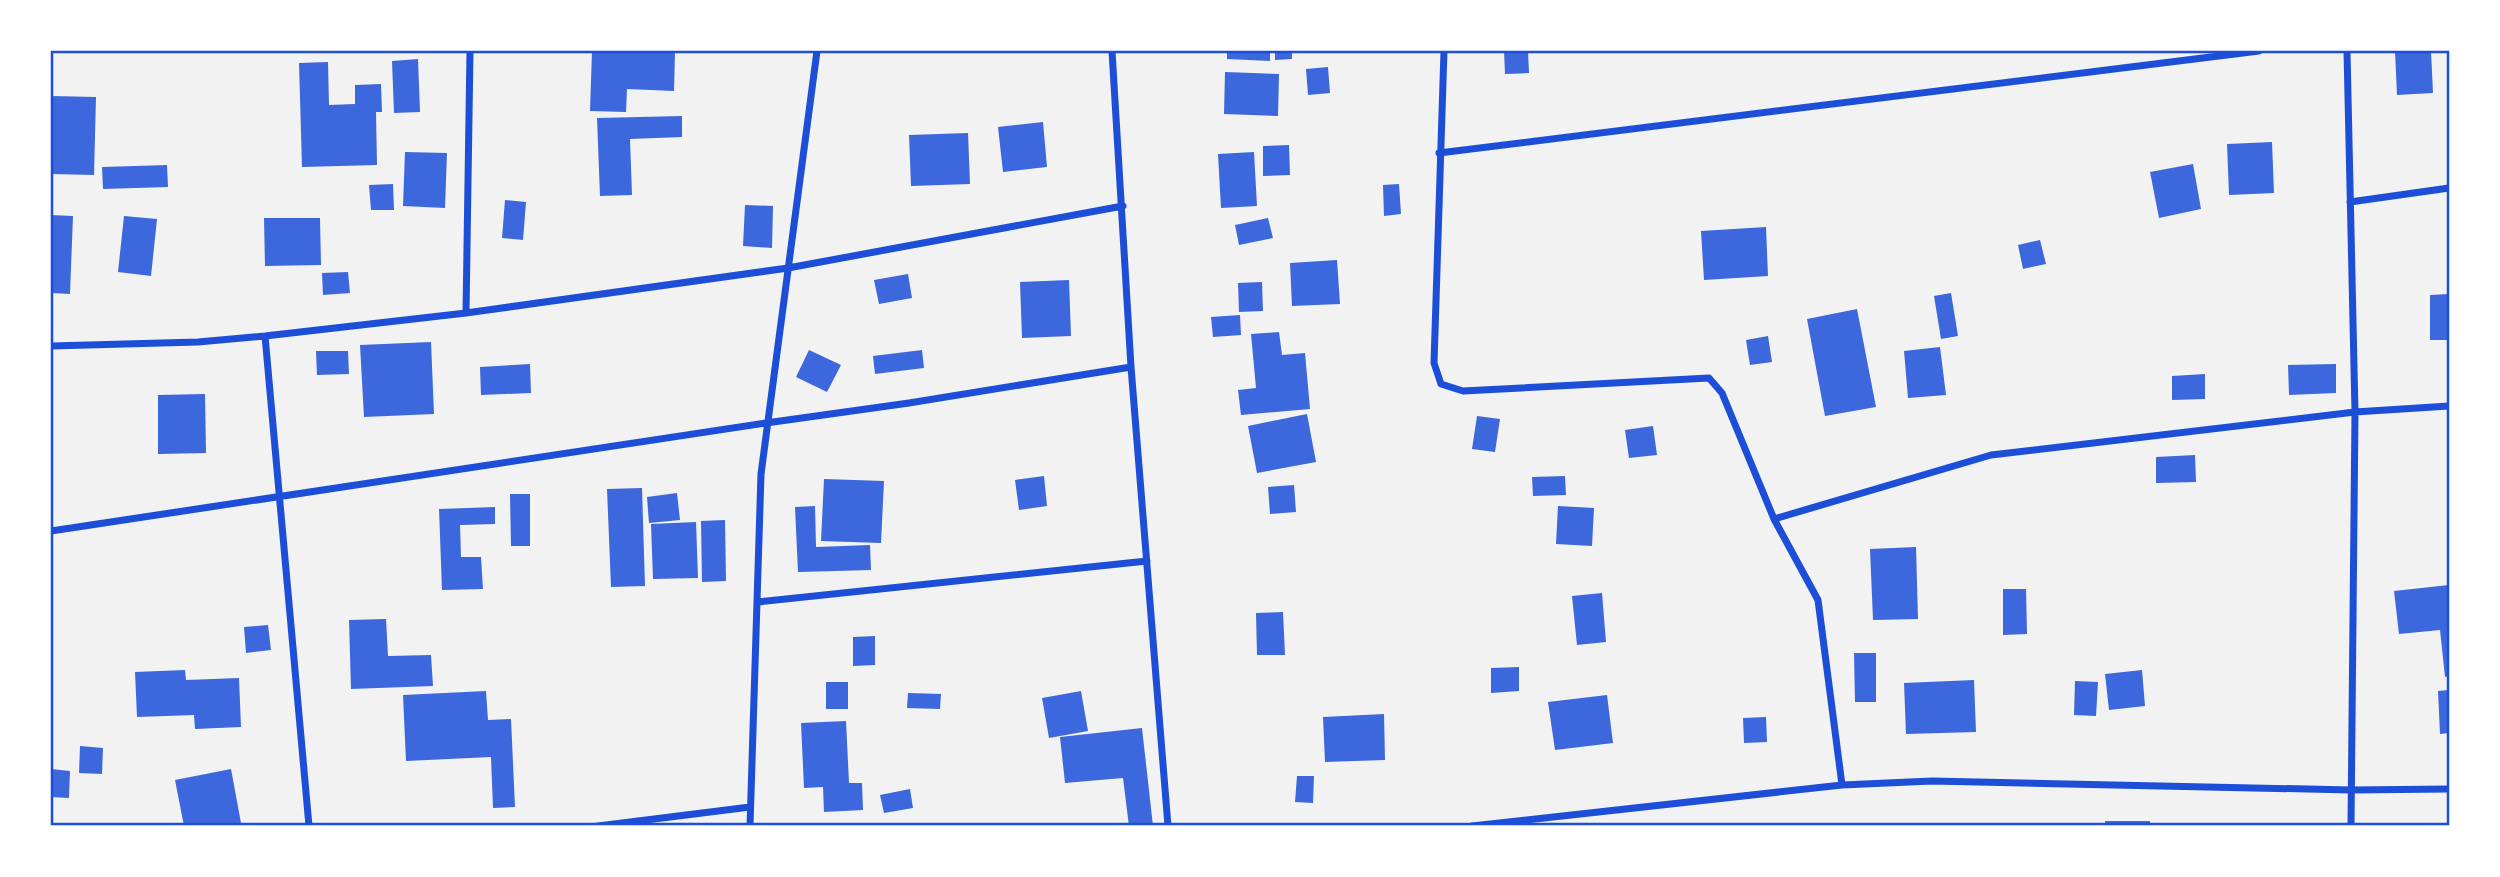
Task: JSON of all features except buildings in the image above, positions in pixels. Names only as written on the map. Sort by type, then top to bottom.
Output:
[{"type":"street","points":[[466,313],[470,51]]},
{"type":"street","points":[[750,826],[761,474],[817,51]]},
{"type":"street","points":[[1112,51],[1131,367],[1168,826]]},
{"type":"street","points":[[1444,51],[1434,363],[1441,384],[1463,391],[1709,378],[1722,393],[1774,519],[1818,600],[1842,785]]},
{"type":"street","points":[[1439,153],[2259,51]]},
{"type":"street","points":[[2347,51],[2355,412],[2351,826]]},
{"type":"street","points":[[2350,202],[2449,188]]},
{"type":"street","points":[[51,345],[198,342],[265,337],[466,313],[788,268],[1123,206]]},
{"type":"street","points":[[265,337],[309,826]]},
{"type":"street","points":[[51,531],[909,403],[1131,367]]},
{"type":"street","points":[[1774,519],[1990,455],[2355,412],[2449,406]]},
{"type":"street","points":[[758,602],[1147,561]]},
{"type":"street","points":[[1472,826],[1842,785],[1932,782],[2351,790],[2449,789]]},
{"type":"street","points":[[598,826],[750,807]]}]
